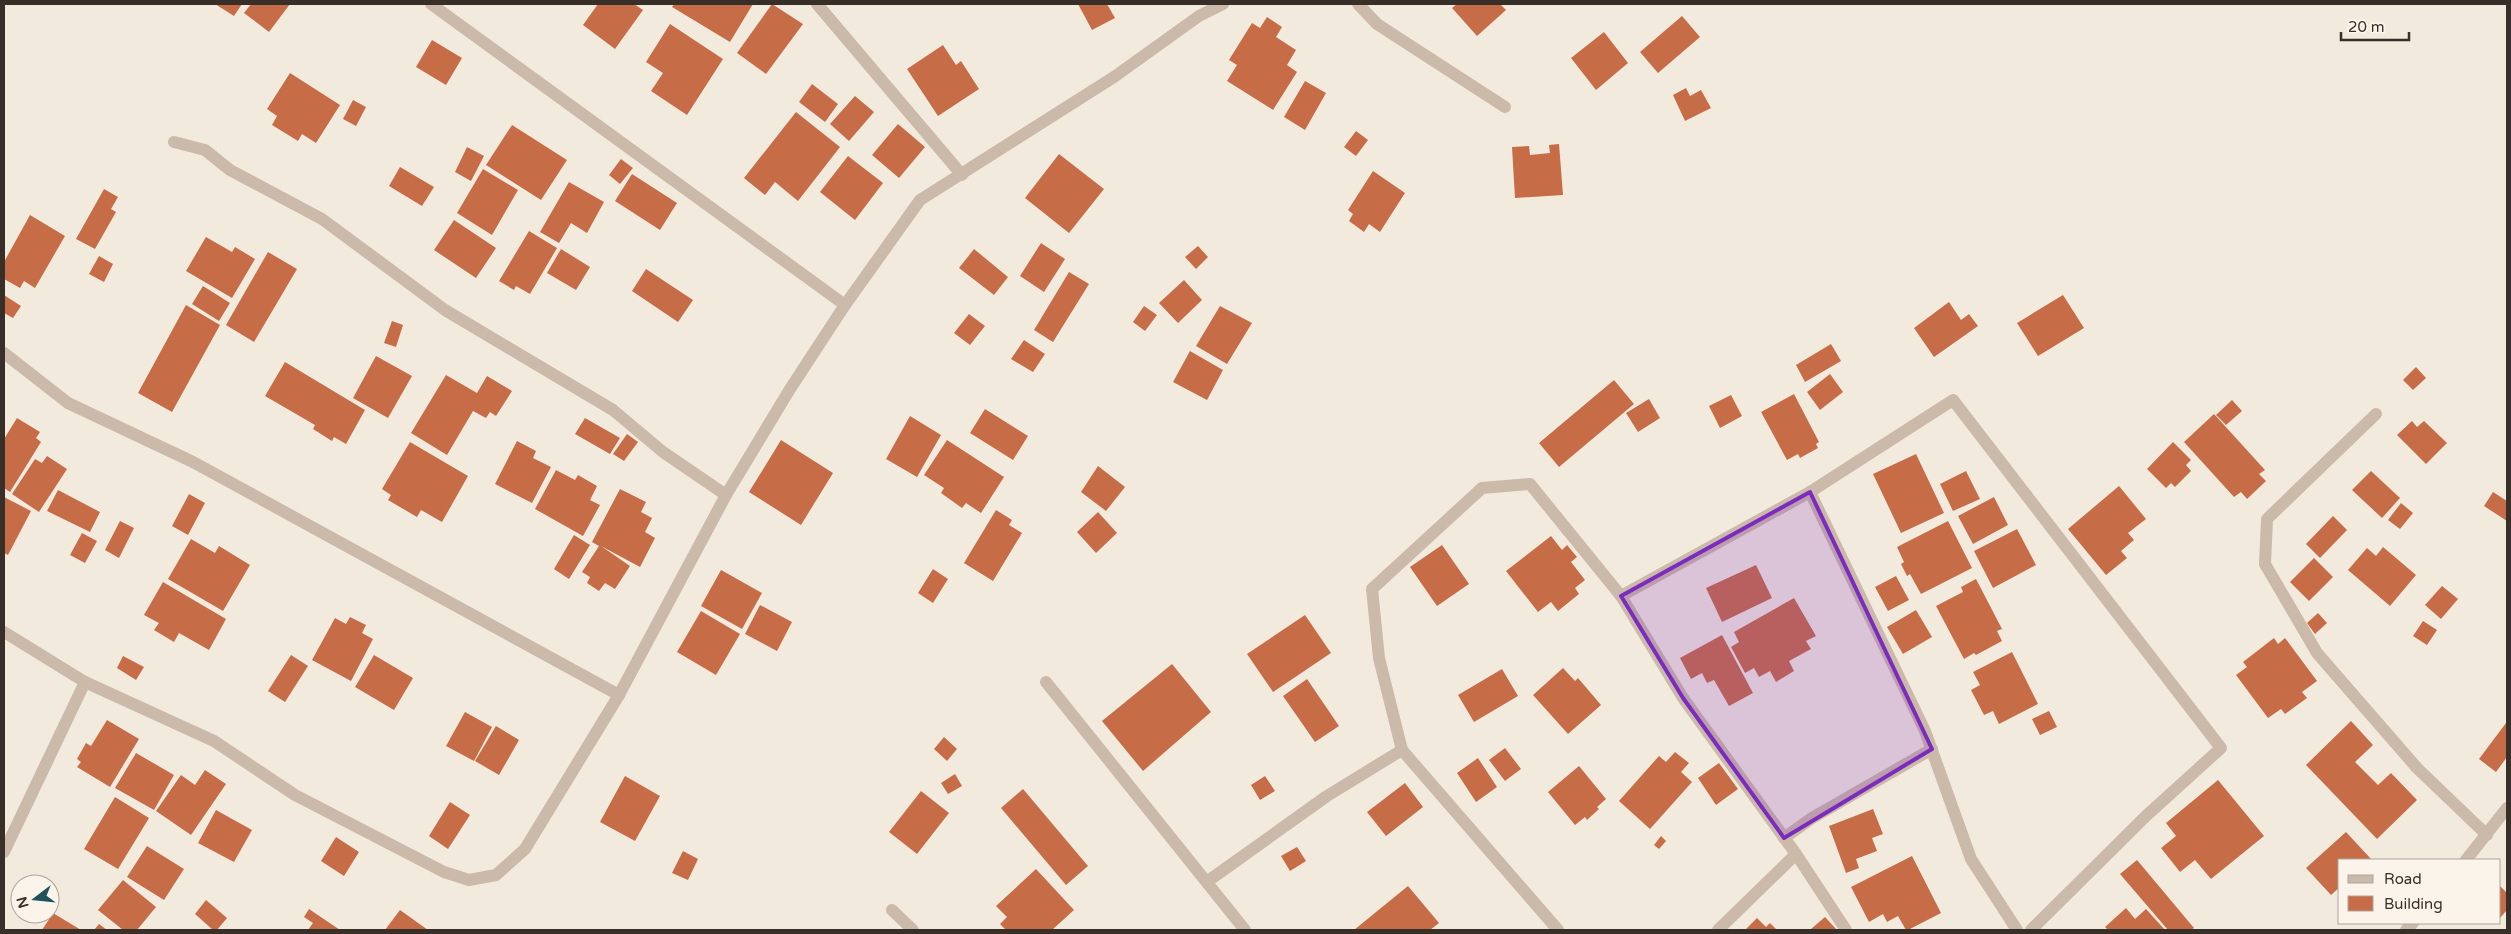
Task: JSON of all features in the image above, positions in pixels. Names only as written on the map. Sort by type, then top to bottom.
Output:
[{"type":"street","points":[[431,4],[845,304]]},
{"type":"street","points":[[817,4],[962,175]]},
{"type":"street","points":[[4,632],[85,682],[214,741],[295,795],[444,872],[469,880],[496,875],[525,849],[619,695],[726,495],[790,389],[845,304],[920,200],[1114,77],[1199,16],[1223,4]]},
{"type":"street","points":[[1358,4],[1377,24],[1505,107]]},
{"type":"street","points":[[174,142],[205,150],[230,170],[322,219],[445,310],[613,410],[663,452],[726,495]]},
{"type":"street","points":[[4,353],[68,403],[193,462],[619,695]]},
{"type":"street","points":[[1621,596],[1810,492],[1953,400],[2221,748],[2146,816],[2031,930]]},
{"type":"street","points":[[2376,414],[2267,519],[2265,564],[2317,653],[2417,768],[2487,835]]},
{"type":"street","points":[[1556,930],[1402,750],[1379,658],[1372,589],[1482,488],[1530,484],[1621,596],[1683,698],[1796,854],[1846,930]]},
{"type":"street","points":[[1810,492],[1932,749],[1971,860],[2017,930]]},
{"type":"street","points":[[4,852],[85,682]]},
{"type":"street","points":[[1046,682],[1208,881],[1245,930]]},
{"type":"street","points":[[1784,838],[1812,818],[1932,749]]},
{"type":"street","points":[[1208,881],[1327,796],[1402,750]]},
{"type":"street","points":[[2467,859],[2507,808]]},
{"type":"street","points":[[1718,930],[1796,854]]},
{"type":"street","points":[[892,910],[912,930]]},
{"type":"highlighted area","points":[[1810,492],[1932,749],[1784,838],[1683,698],[1621,596]]},
{"type":"building","points":[[215,4],[242,4],[234,16]]},
{"type":"building","points":[[251,4],[290,4],[269,32],[244,13]]},
{"type":"building","points":[[598,4],[634,4],[643,10],[615,49],[583,25]]},
{"type":"building","points":[[674,4],[753,4],[730,42],[672,7]]},
{"type":"building","points":[[772,4],[803,24],[766,74],[737,53]]},
{"type":"building","points":[[1078,4],[1107,4],[1115,18],[1092,30]]},
{"type":"building","points":[[1457,4],[1500,4],[1506,10],[1477,36],[1452,8]]},
{"type":"building","points":[[1682,16],[1700,37],[1658,73],[1640,52]]},
{"type":"building","points":[[1267,17],[1282,27],[1276,37],[1296,50],[1287,65],[1297,72],[1273,110],[1227,81],[1237,65],[1229,60],[1252,23],[1260,28]]},
{"type":"building","points":[[670,24],[723,59],[687,115],[651,91],[663,73],[646,62]]},
{"type":"building","points":[[1604,32],[1628,63],[1596,90],[1571,58]]},
{"type":"building","points":[[432,40],[462,58],[446,85],[416,67]]},
{"type":"building","points":[[943,45],[956,65],[961,61],[979,89],[938,116],[907,69]]},
{"type":"building","points":[[290,73],[340,105],[316,143],[302,134],[298,141],[272,125],[277,116],[267,109]]},
{"type":"building","points":[[1305,81],[1326,93],[1305,130],[1284,117]]},
{"type":"building","points":[[812,84],[838,104],[825,122],[799,102]]},
{"type":"building","points":[[1686,88],[1690,96],[1701,90],[1711,108],[1685,121],[1673,95]]},
{"type":"building","points":[[855,96],[874,112],[849,141],[830,124]]},
{"type":"building","points":[[353,100],[366,107],[356,126],[343,119]]},
{"type":"building","points":[[796,112],[840,147],[798,201],[775,182],[765,195],[744,178]]},
{"type":"building","points":[[898,124],[925,147],[899,178],[872,155]]},
{"type":"building","points":[[512,125],[567,160],[541,200],[486,165]]},
{"type":"building","points":[[1356,131],[1368,140],[1356,156],[1344,147]]},
{"type":"building","points":[[1559,144],[1563,195],[1515,198],[1512,147],[1529,146],[1530,155],[1550,153],[1549,145]]},
{"type":"building","points":[[467,147],[484,156],[471,181],[455,172]]},
{"type":"building","points":[[1059,154],[1104,189],[1069,233],[1025,198]]},
{"type":"building","points":[[848,156],[883,183],[855,220],[820,192]]},
{"type":"building","points":[[621,159],[633,168],[620,184],[609,175]]},
{"type":"building","points":[[400,167],[434,187],[422,206],[389,186]]},
{"type":"building","points":[[483,169],[518,190],[492,235],[457,213]]},
{"type":"building","points":[[1373,171],[1405,193],[1380,232],[1369,224],[1364,232],[1349,221],[1353,214],[1348,210]]},
{"type":"building","points":[[632,174],[677,203],[660,230],[615,201]]},
{"type":"building","points":[[569,182],[604,202],[587,233],[571,223],[559,243],[540,232]]},
{"type":"building","points":[[104,189],[118,197],[111,209],[116,212],[95,249],[76,239]]},
{"type":"building","points":[[30,215],[65,236],[35,288],[24,281],[20,288],[4,279],[4,262]]},
{"type":"building","points":[[454,220],[496,248],[476,278],[434,250]]},
{"type":"building","points":[[529,231],[557,248],[530,294],[516,286],[514,290],[499,281]]},
{"type":"building","points":[[206,237],[232,252],[235,247],[255,259],[232,298],[186,271]]},
{"type":"building","points":[[1041,243],[1065,259],[1044,292],[1020,276]]},
{"type":"building","points":[[1198,246],[1208,257],[1196,269],[1185,257]]},
{"type":"building","points":[[561,249],[590,267],[576,290],[547,273]]},
{"type":"building","points":[[974,249],[1008,277],[994,295],[959,268]]},
{"type":"building","points":[[268,252],[297,269],[254,342],[226,325]]},
{"type":"building","points":[[99,256],[113,264],[104,282],[89,274]]},
{"type":"building","points":[[646,269],[693,300],[678,322],[632,291]]},
{"type":"building","points":[[1069,272],[1089,284],[1053,342],[1034,330]]},
{"type":"building","points":[[1184,280],[1202,300],[1178,323],[1159,303]]},
{"type":"building","points":[[203,286],[230,303],[219,321],[192,304]]},
{"type":"building","points":[[4,295],[21,306],[13,318],[4,313]]},
{"type":"building","points":[[2063,295],[2084,328],[2038,356],[2017,323]]},
{"type":"building","points":[[1949,302],[1961,320],[1969,314],[1978,326],[1934,357],[1914,328]]},
{"type":"building","points":[[186,305],[220,325],[172,412],[138,393]]},
{"type":"building","points":[[1144,306],[1157,315],[1145,331],[1133,322]]},
{"type":"building","points":[[1220,306],[1252,323],[1227,364],[1196,346]]},
{"type":"building","points":[[969,314],[985,326],[970,345],[954,333]]},
{"type":"building","points":[[392,321],[403,325],[396,347],[384,343]]},
{"type":"building","points":[[1024,340],[1045,354],[1033,372],[1011,359]]},
{"type":"building","points":[[1831,344],[1841,361],[1805,382],[1796,365]]},
{"type":"building","points":[[1190,351],[1223,370],[1207,400],[1173,382]]},
{"type":"building","points":[[376,356],[412,376],[388,418],[353,398]]},
{"type":"building","points":[[285,362],[365,410],[346,444],[334,437],[332,441],[313,429],[315,425],[265,396]]},
{"type":"building","points":[[2416,367],[2426,378],[2413,390],[2403,380]]},
{"type":"building","points":[[1830,374],[1843,392],[1820,410],[1807,392]]},
{"type":"building","points":[[446,375],[477,393],[487,376],[512,391],[496,416],[490,412],[486,418],[473,411],[447,455],[411,433]]},
{"type":"building","points":[[1614,380],[1634,404],[1559,467],[1539,443]]},
{"type":"building","points":[[1794,394],[1819,442],[1816,444],[1818,448],[1800,458],[1798,454],[1787,460],[1761,412]]},
{"type":"building","points":[[1731,395],[1742,416],[1720,428],[1709,406]]},
{"type":"building","points":[[1649,399],[1660,418],[1638,432],[1626,413]]},
{"type":"building","points":[[2232,400],[2242,411],[2226,425],[2216,415]]},
{"type":"building","points":[[985,409],[1028,436],[1013,460],[970,433]]},
{"type":"building","points":[[2214,414],[2265,470],[2259,474],[2266,481],[2247,499],[2241,492],[2234,497],[2184,442]]},
{"type":"building","points":[[910,416],[941,435],[917,477],[886,459]]},
{"type":"building","points":[[17,418],[40,432],[36,438],[41,442],[10,492],[4,488],[4,439]]},
{"type":"building","points":[[585,418],[620,438],[610,454],[575,434]]},
{"type":"building","points":[[2412,421],[2417,427],[2424,421],[2447,443],[2426,464],[2397,435]]},
{"type":"building","points":[[627,434],[638,442],[624,461],[613,454]]},
{"type":"building","points":[[781,440],[833,473],[801,525],[749,492]]},
{"type":"building","points":[[947,440],[1004,477],[981,513],[966,503],[962,508],[941,493],[944,488],[924,475]]},
{"type":"building","points":[[517,441],[536,451],[533,458],[551,467],[532,503],[495,484]]},
{"type":"building","points":[[410,442],[468,476],[442,522],[421,510],[417,517],[388,500],[391,495],[382,489]]},
{"type":"building","points":[[2173,442],[2191,460],[2186,465],[2191,471],[2175,487],[2171,483],[2166,488],[2147,469]]},
{"type":"building","points":[[1916,454],[1944,513],[1901,533],[1873,474]]},
{"type":"building","points":[[47,456],[67,469],[39,512],[12,494],[35,459],[42,463]]},
{"type":"building","points":[[1098,466],[1125,487],[1106,511],[1081,492]]},
{"type":"building","points":[[556,470],[575,480],[578,475],[597,486],[590,500],[600,505],[583,536],[535,509]]},
{"type":"building","points":[[1966,471],[1980,499],[1953,511],[1940,484]]},
{"type":"building","points":[[2371,471],[2400,498],[2382,518],[2352,490]]},
{"type":"building","points":[[2119,486],[2146,519],[2128,533],[2134,540],[2121,551],[2127,558],[2106,575],[2068,529]]},
{"type":"building","points":[[620,489],[646,502],[641,512],[652,518],[645,532],[655,538],[640,567],[601,546],[630,566],[615,589],[605,583],[599,591],[587,583],[590,577],[582,572],[599,546],[592,542]]},
{"type":"building","points":[[58,490],[100,512],[90,532],[47,511]]},
{"type":"building","points":[[2493,492],[2507,501],[2507,521],[2484,506]]},
{"type":"building","points":[[189,494],[205,503],[188,535],[172,526]]},
{"type":"building","points":[[4,497],[31,511],[8,555],[4,553]]},
{"type":"building","points":[[1994,497],[2008,525],[1973,544],[1958,516]]},
{"type":"building","points":[[2401,503],[2413,513],[2400,529],[2388,520]]},
{"type":"building","points":[[996,510],[1012,520],[1009,525],[1022,533],[993,581],[964,563]]},
{"type":"building","points":[[1098,512],[1117,533],[1096,553],[1077,532]]},
{"type":"building","points":[[2333,516],[2347,530],[2320,558],[2306,544]]},
{"type":"building","points":[[120,521],[134,528],[119,558],[105,550]]},
{"type":"building","points":[[1948,521],[1972,568],[1921,594],[1910,574],[1907,576],[1901,564],[1904,562],[1897,547]]},
{"type":"building","points":[[2017,529],[2036,565],[1993,588],[1974,551]]},
{"type":"building","points":[[82,533],[97,541],[85,563],[70,555]]},
{"type":"building","points":[[574,535],[590,545],[569,579],[554,569]]},
{"type":"building","points":[[1551,536],[1562,550],[1567,545],[1577,557],[1571,562],[1585,580],[1575,588],[1579,594],[1558,611],[1551,602],[1538,612],[1506,571]]},
{"type":"building","points":[[191,539],[215,553],[219,546],[250,565],[223,611],[168,579]]},
{"type":"building","points":[[1442,545],[1469,584],[1437,606],[1410,567]]},
{"type":"building","points":[[2383,547],[2416,575],[2390,606],[2348,570],[2367,548],[2376,556]]},
{"type":"building","points":[[2314,558],[2333,577],[2309,601],[2290,582]]},
{"type":"building","points":[[1756,565],[1772,598],[1722,622],[1706,588]]},
{"type":"building","points":[[933,569],[948,579],[933,603],[918,593]]},
{"type":"building","points":[[721,570],[762,593],[742,629],[701,606]]},
{"type":"building","points":[[1896,576],[1909,600],[1888,611],[1875,587]]},
{"type":"building","points":[[1976,579],[2002,629],[1997,631],[2002,641],[1976,655],[1974,653],[1964,659],[1936,606],[1963,592],[1961,587]]},
{"type":"building","points":[[163,582],[226,619],[209,650],[179,633],[174,642],[154,630],[159,623],[144,615]]},
{"type":"building","points":[[2442,586],[2458,599],[2441,619],[2425,605]]},
{"type":"building","points":[[1794,598],[1816,636],[1806,641],[1811,649],[1789,661],[1794,671],[1776,682],[1770,671],[1759,677],[1754,668],[1745,673],[1731,647],[1739,642],[1734,632]]},
{"type":"building","points":[[760,605],[792,622],[777,651],[745,634]]},
{"type":"building","points":[[1916,610],[1932,637],[1903,654],[1887,627]]},
{"type":"building","points":[[701,611],[740,634],[716,675],[677,652]]},
{"type":"building","points":[[2318,613],[2327,623],[2315,634],[2307,623]]},
{"type":"building","points":[[1305,615],[1331,653],[1273,692],[1247,654]]},
{"type":"building","points":[[350,617],[366,625],[362,633],[373,639],[351,681],[312,660],[335,618],[346,624]]},
{"type":"building","points":[[2423,621],[2437,630],[2427,645],[2413,636]]},
{"type":"building","points":[[1722,635],[1753,693],[1729,706],[1714,680],[1707,683],[1702,673],[1691,679],[1680,658]]},
{"type":"building","points":[[2274,638],[2278,644],[2285,638],[2317,681],[2302,692],[2307,698],[2285,714],[2281,709],[2268,718],[2236,675],[2247,667],[2243,662]]},
{"type":"building","points":[[2012,652],[2038,704],[1999,724],[1993,711],[1984,715],[1971,690],[1980,685],[1973,672]]},
{"type":"building","points":[[291,655],[308,666],[285,702],[268,691]]},
{"type":"building","points":[[374,655],[413,678],[394,710],[355,687]]},
{"type":"building","points":[[123,656],[144,667],[136,680],[117,668]]},
{"type":"building","points":[[1172,664],[1211,712],[1143,771],[1102,721]]},
{"type":"building","points":[[1563,668],[1575,681],[1578,678],[1601,705],[1568,734],[1533,695]]},
{"type":"building","points":[[1502,669],[1518,696],[1474,722],[1458,695]]},
{"type":"building","points":[[1307,679],[1339,726],[1315,742],[1283,696]]},
{"type":"building","points":[[2049,711],[2057,727],[2040,735],[2032,719]]},
{"type":"building","points":[[465,712],[492,727],[474,761],[446,746]]},
{"type":"building","points":[[107,720],[139,739],[110,787],[77,767],[81,762],[77,759],[86,743],[91,746]]},
{"type":"building","points":[[2351,721],[2373,745],[2355,762],[2378,785],[2391,773],[2417,800],[2377,839],[2306,765]]},
{"type":"building","points":[[2506,723],[2507,757],[2496,772],[2479,759]]},
{"type":"building","points":[[496,726],[519,740],[499,775],[475,761]]},
{"type":"building","points":[[944,737],[957,749],[947,761],[934,749]]},
{"type":"building","points":[[1505,748],[1521,769],[1505,781],[1489,760]]},
{"type":"building","points":[[1675,752],[1689,763],[1681,772],[1692,782],[1650,829],[1619,801],[1659,756],[1666,762]]},
{"type":"building","points":[[136,753],[174,775],[154,810],[115,788]]},
{"type":"building","points":[[1478,758],[1497,787],[1476,802],[1457,773]]},
{"type":"building","points":[[1719,763],[1738,789],[1716,805],[1698,778]]},
{"type":"building","points":[[1579,766],[1606,799],[1597,807],[1599,809],[1587,820],[1585,817],[1575,825],[1548,792]]},
{"type":"building","points":[[205,770],[226,784],[191,835],[156,811],[181,775],[195,785]]},
{"type":"building","points":[[955,774],[962,786],[948,794],[941,783]]},
{"type":"building","points":[[625,776],[660,796],[635,841],[600,822]]},
{"type":"building","points":[[1265,776],[1275,791],[1260,800],[1251,785]]},
{"type":"building","points":[[2218,780],[2264,836],[2211,879],[2195,860],[2180,872],[2161,848],[2176,836],[2166,823]]},
{"type":"building","points":[[1405,783],[1423,807],[1386,836],[1367,812]]},
{"type":"building","points":[[1023,789],[1088,866],[1066,885],[1001,808]]},
{"type":"building","points":[[921,791],[949,813],[917,854],[889,832]]},
{"type":"building","points":[[115,797],[149,818],[118,869],[84,849]]},
{"type":"building","points":[[450,802],[470,815],[448,849],[429,836]]},
{"type":"building","points":[[1873,809],[1883,834],[1872,838],[1877,851],[1856,859],[1859,868],[1846,873],[1829,826]]},
{"type":"building","points":[[216,810],[252,830],[234,862],[198,843]]},
{"type":"building","points":[[2346,832],[2371,859],[2338,859],[2338,889],[2331,895],[2306,868]]},
{"type":"building","points":[[1661,836],[1666,841],[1659,849],[1654,845]]},
{"type":"building","points":[[336,837],[359,852],[344,876],[321,861]]},
{"type":"building","points":[[147,846],[184,869],[164,900],[127,877]]},
{"type":"building","points":[[1297,847],[1306,861],[1290,871],[1281,856]]},
{"type":"building","points":[[683,851],[698,859],[688,880],[672,873]]},
{"type":"building","points":[[1912,856],[1941,913],[1908,930],[1906,930],[1898,916],[1887,922],[1883,914],[1869,922],[1851,887]]},
{"type":"building","points":[[2137,860],[2194,928],[2191,930],[2168,930],[2120,874]]},
{"type":"building","points":[[1036,869],[1074,910],[1052,930],[1006,930],[1000,924],[1007,917],[996,906]]},
{"type":"building","points":[[123,880],[156,907],[137,930],[123,930],[98,910]]},
{"type":"building","points":[[1408,886],[1439,923],[1430,930],[1354,930]]},
{"type":"building","points":[[2501,887],[2507,893],[2507,910],[2501,917]]},
{"type":"building","points":[[206,900],[227,918],[217,930],[213,930],[195,914]]},
{"type":"building","points":[[2126,908],[2135,919],[2146,909],[2165,930],[2108,930],[2105,927]]},
{"type":"building","points":[[309,909],[340,930],[308,930],[313,923],[304,917]]},
{"type":"building","points":[[400,910],[428,930],[385,930]]},
{"type":"building","points":[[60,917],[81,930],[42,930],[46,924],[60,924]]},
{"type":"building","points":[[1825,917],[1837,930],[1811,929]]},
{"type":"building","points":[[1757,918],[1766,927],[1770,923],[1777,930],[1745,930]]},
{"type":"building","points":[[99,924],[107,930],[94,930]]}]
